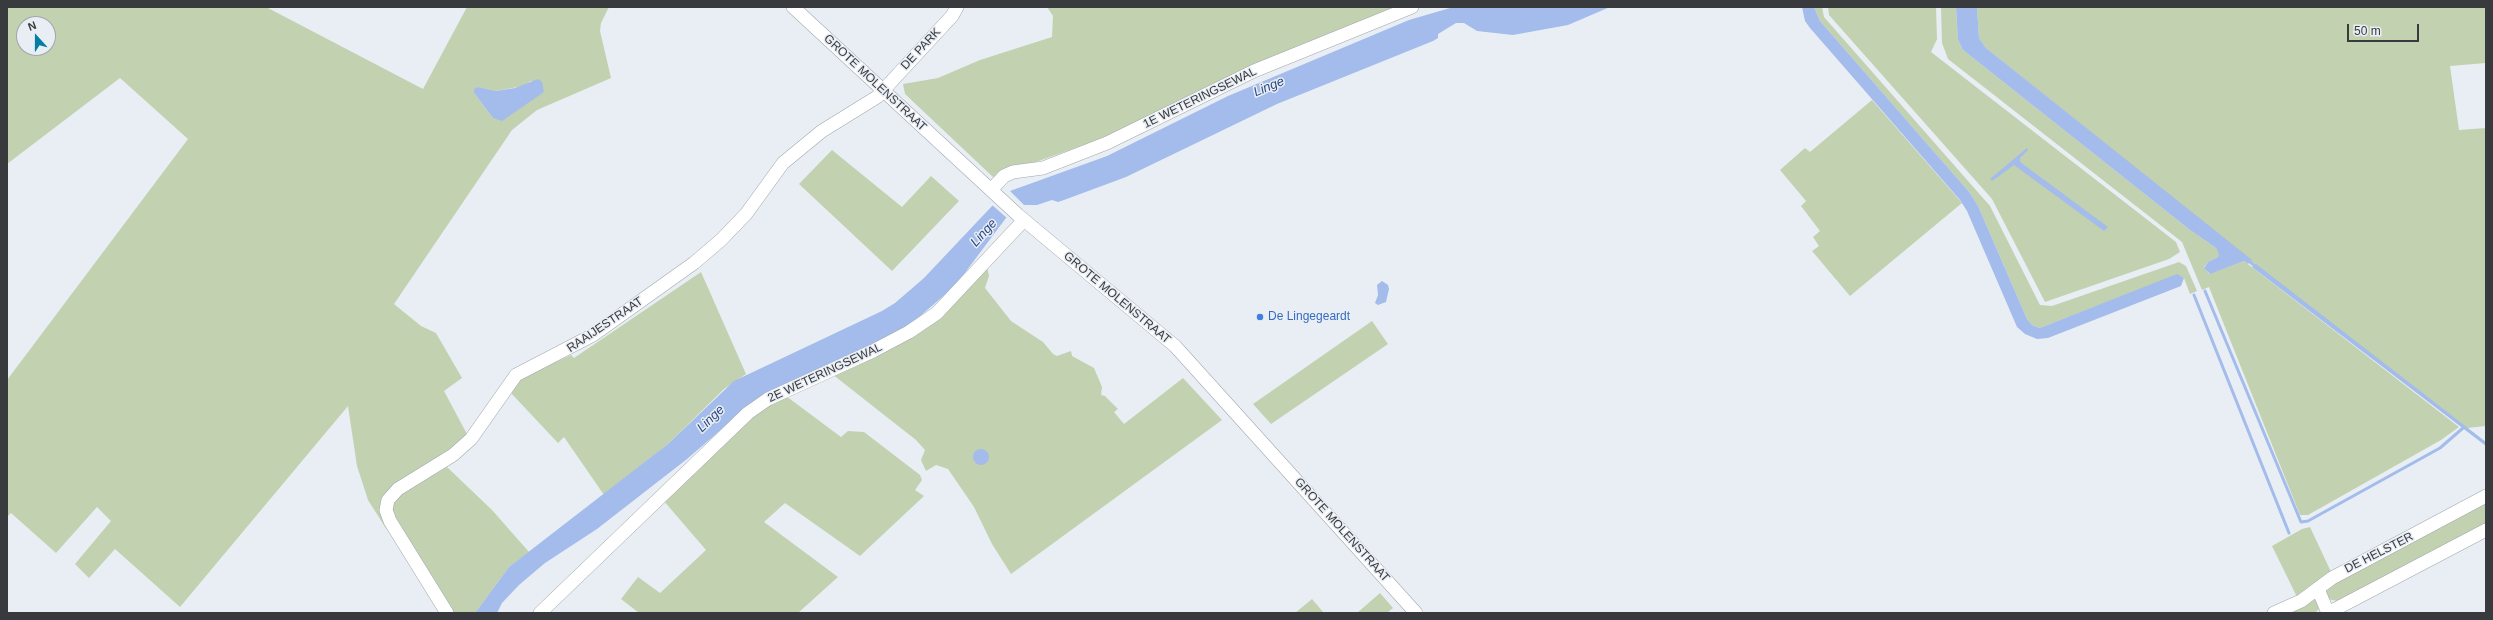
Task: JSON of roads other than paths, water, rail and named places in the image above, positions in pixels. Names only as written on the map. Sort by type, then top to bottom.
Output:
[{"type":"street","name":"GROTE MOLENSTRAAT","points":[[793,7],[1021,217],[1175,346],[1416,613]]},
{"type":"street","name":"DE PARK","points":[[884,90],[952,16],[957,7]]},
{"type":"street","name":"1E WETERINGSEWAL","points":[[995,193],[1004,176],[1013,172],[1043,168],[1107,143],[1254,71],[1412,7]]},
{"type":"street","name":"RAAIJESTRAAT","points":[[447,613],[390,521],[386,510],[388,500],[398,489],[453,455],[471,439],[516,375],[593,335],[694,263],[721,240],[746,214],[783,163],[797,150],[884,90]]},
{"type":"street","name":"2E WETERINGSEWAL","points":[[540,613],[748,413],[768,399],[873,351],[909,332],[937,313],[1021,217]]},
{"type":"street","name":"DE HELSTER","points":[[2274,613],[2302,601],[2332,578],[2486,496]]},
{"type":"street","points":[[2318,589],[2328,613],[2486,530]]},
{"type":"water","name":"Linge","points":[[1610,7],[1568,25],[1513,35],[1477,31],[1464,23],[1456,23],[1438,34],[1438,38],[1433,41],[1277,104],[1126,177],[1058,202],[1052,200],[1037,205],[1025,205],[1006,218],[955,286],[911,324],[891,336],[752,403],[687,459],[597,529],[545,563],[519,585],[502,603],[497,613],[475,613],[509,567],[668,444],[734,381],[882,311],[895,303],[924,278],[992,206],[1010,191],[1107,156],[1228,96],[1409,20],[1450,8]]},
{"type":"water","points":[[1802,7],[1814,7],[1820,21],[1970,193],[1978,206],[2027,319],[2032,325],[2039,328],[2045,326],[2177,274],[2184,278],[2181,286],[2048,338],[2037,339],[2025,334],[2017,327],[1967,211],[1960,200],[1810,28],[1805,21]]},
{"type":"water","points":[[1956,7],[1977,7],[1979,38],[1986,48],[2252,260],[2248,264],[2244,261],[2210,274],[2204,268],[2208,262],[2218,257],[2219,254],[2216,248],[2190,230],[1963,50],[1958,40]]},
{"type":"water","points":[[538,79],[542,82],[544,92],[502,121],[493,118],[474,93],[474,89],[478,87],[496,91],[515,88]]},
{"type":"water","points":[[2027,148],[2028,150],[2020,158],[2020,162],[2108,227],[2104,231],[2014,165],[1992,181],[1990,179]]},
{"type":"water","points":[[2256,264],[2486,442],[2486,446],[2252,267]]},
{"type":"water","points":[[1382,281],[1388,285],[1389,289],[1386,302],[1378,305],[1375,303],[1378,295],[1377,285]]},
{"type":"water","points":[[981,449],[987,451],[989,457],[987,463],[981,465],[975,463],[973,457],[975,451]]},
{"type":"waterway","points":[[2250,262],[2256,267]]},
{"type":"waterway","points":[[2205,291],[2301,522],[2308,521],[2440,448],[2463,428]]},
{"type":"waterway","points":[[2194,295],[2289,533]]},
{"type":"place","name":"De Lingegeardt","points":[[1260,317]]}]
